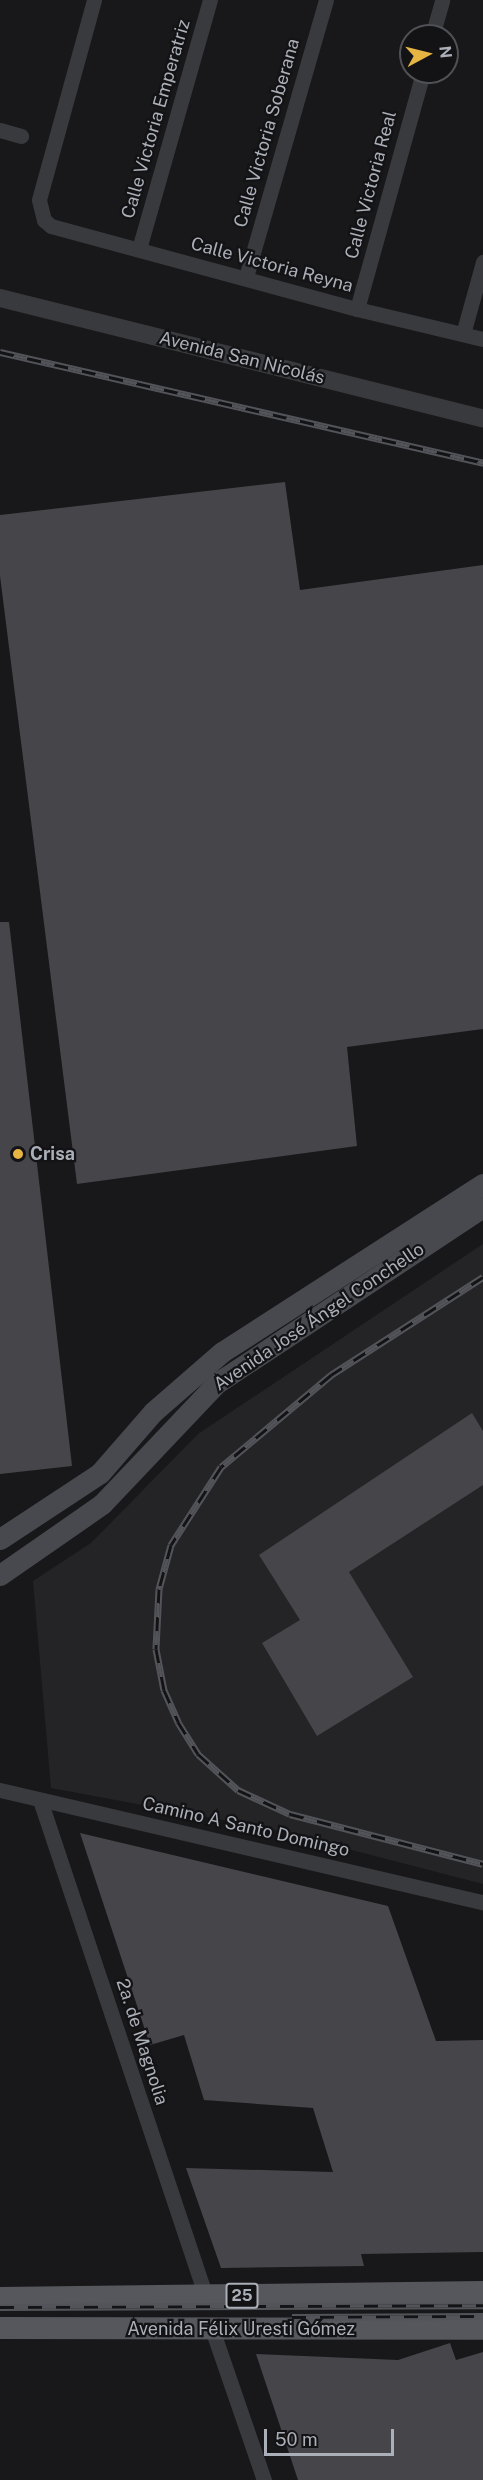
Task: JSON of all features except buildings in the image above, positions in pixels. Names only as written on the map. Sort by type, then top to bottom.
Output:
[{"type":"main road","name":"Avenida José Ángel Conchello","points":[[0,1539],[100,1473],[153,1412],[204,1365],[483,1184]]},
{"type":"main road","name":"Avenida José Ángel Conchello","points":[[0,1575],[102,1504],[217,1383],[483,1207]]},
{"type":"main road","name":"Avenida Félix Uresti Gómez","points":[[0,2298],[483,2292]]},
{"type":"main road","name":"Avenida Félix Uresti Gómez","points":[[0,2328],[483,2329]]},
{"type":"street","name":"Calle Victoria Reyna","points":[[94,0],[39,200],[41,216],[51,226],[246,277],[357,309],[483,339]]},
{"type":"street","name":"Calle Victoria Emperatriz","points":[[139,249],[210,0]]},
{"type":"street","name":"Calle Victoria Soberana","points":[[246,277],[326,0]]},
{"type":"street","points":[[435,24],[442,0]]},
{"type":"street","name":"Calle Victoria Real","points":[[357,309],[420,84]]},
{"type":"street","points":[[0,130],[21,136]]},
{"type":"street","points":[[463,334],[483,262]]},
{"type":"street","name":"Avenida San Nicolás","points":[[0,297],[483,418]]},
{"type":"street","name":"Camino A Santo Domingo","points":[[0,1790],[483,1902]]},
{"type":"street","name":"2a. de Magnolia","points":[[40,1800],[206,2297]]},
{"type":"street","points":[[213,2329],[262,2480]]},
{"type":"shaded area","points":[[483,1244],[483,1884],[267,1828],[51,1788],[33,1581],[91,1543],[198,1434]]},
{"type":"railway","points":[[0,352],[483,463]]},
{"type":"railway","points":[[483,1277],[331,1375],[221,1467],[171,1545],[159,1589],[156,1649],[164,1690],[178,1722],[198,1754],[238,1790],[290,1814],[483,1864]]},
{"type":"railway","points":[[0,2307],[483,2305]]},
{"type":"railway","points":[[292,2317],[483,2316]]},
{"type":"place","name":"Crisa","points":[[18,1154]]}]
